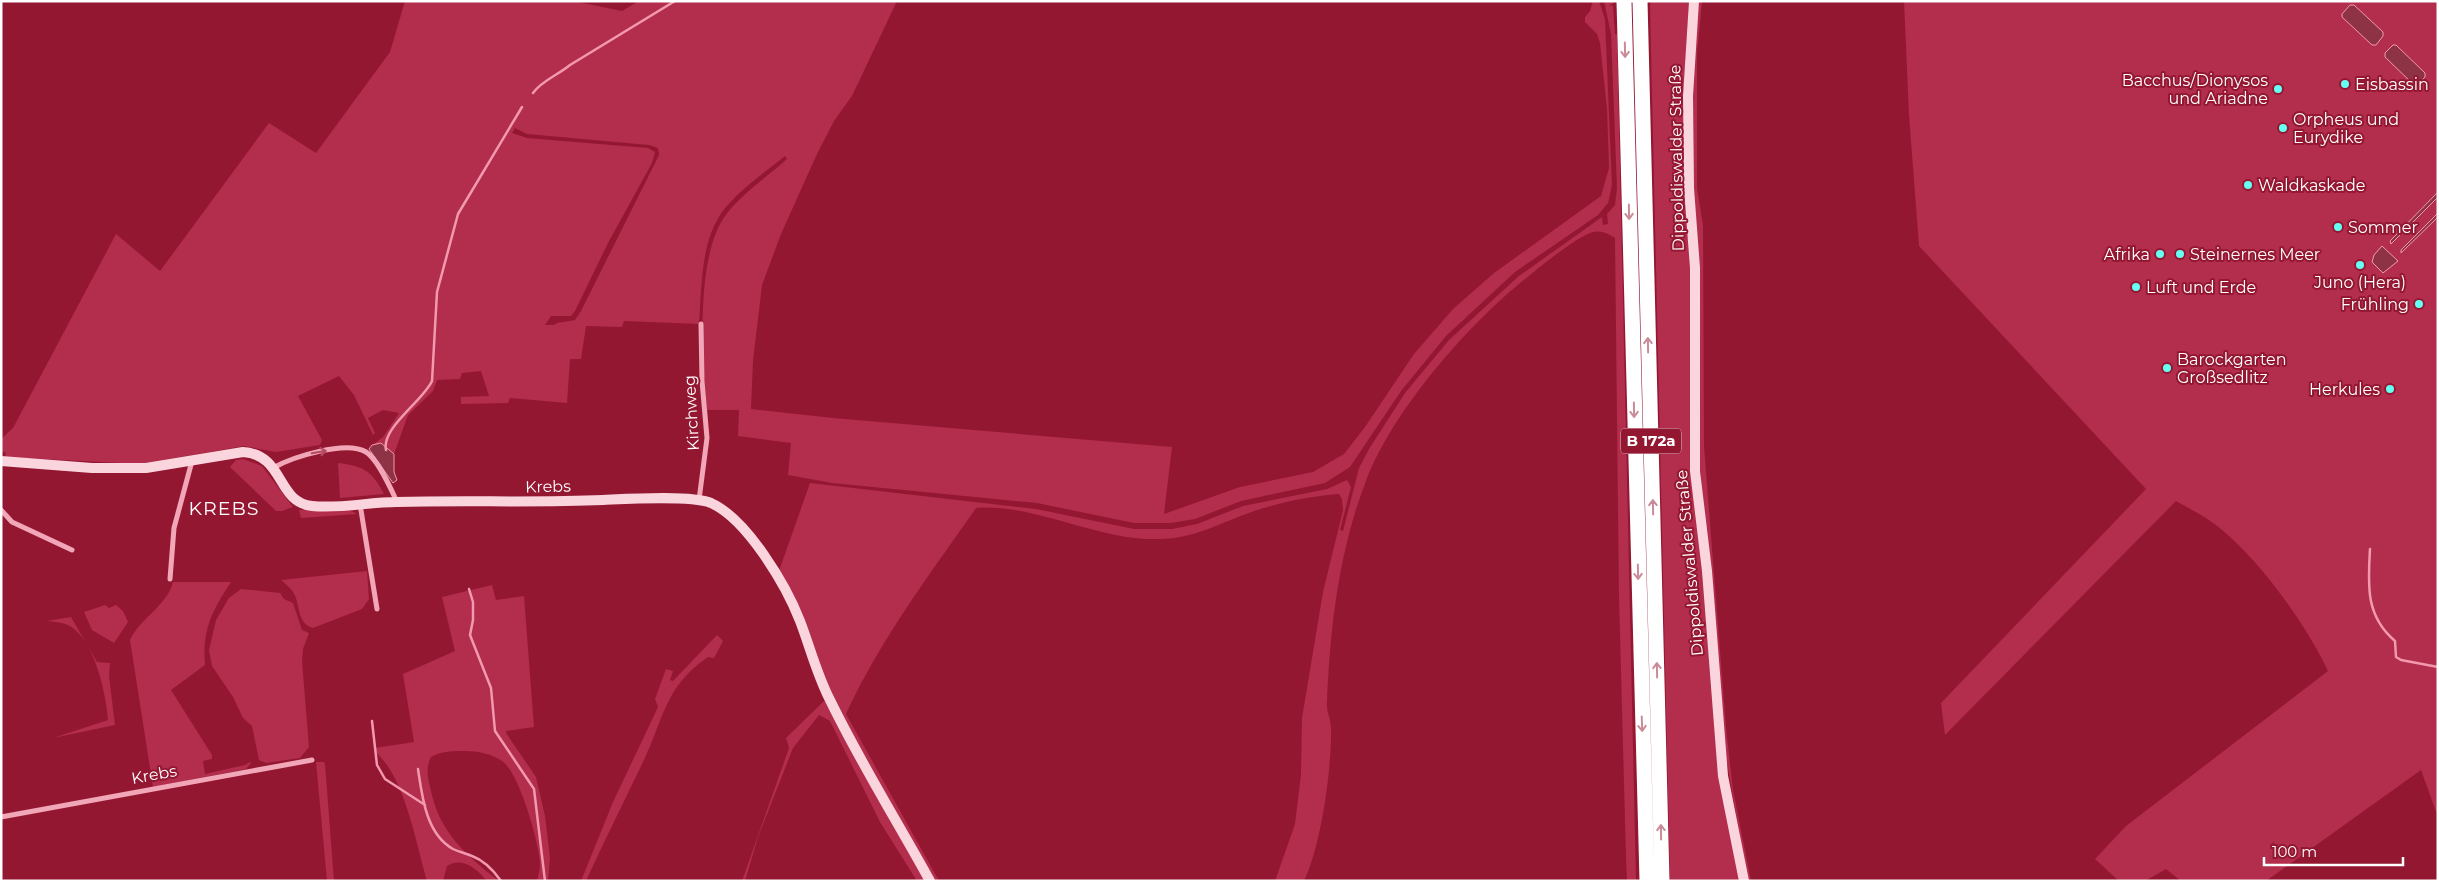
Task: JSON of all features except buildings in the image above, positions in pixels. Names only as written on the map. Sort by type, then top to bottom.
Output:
[{"type":"highway","name":"B 172a","points":[[1624,1],[1647,881]]},
{"type":"highway","name":"B 172a","points":[[1640,1],[1662,881]]},
{"type":"street","name":"Dippoldiswalder Straße","points":[[1694,1],[1688,96],[1689,188],[1695,268],[1695,471],[1707,571],[1724,776],[1744,881]]},
{"type":"street","name":"Kirchweg","points":[[699,500],[707,438],[702,381],[701,324]]},
{"type":"street","points":[[273,468],[285,461],[316,452],[347,448],[366,452],[376,464],[397,502]]},
{"type":"street","name":"Krebs","points":[[1,461],[92,468],[146,468],[253,452],[268,461],[289,493],[304,504],[313,506],[397,502],[442,503],[644,498],[699,500]]},
{"type":"street","points":[[170,579],[174,528],[192,462]]},
{"type":"street","points":[[699,500],[711,503],[738,522],[771,568],[800,620],[810,652],[830,700],[930,881]]},
{"type":"street","points":[[360,504],[377,609]]},
{"type":"street","points":[[1,510],[12,522],[72,550]]},
{"type":"street","name":"Krebs","points":[[1,817],[312,760]]},
{"type":"shaded area","points":[[405,1],[573,1],[622,11],[639,1],[897,1],[852,96],[834,121],[817,154],[781,234],[762,285],[753,361],[751,409],[833,418],[1172,447],[1164,514],[1240,487],[1313,472],[1344,454],[1365,427],[1414,354],[1453,309],[1494,273],[1601,196],[1609,168],[1607,109],[1600,43],[1597,34],[1585,22],[1585,17],[1590,11],[1593,1],[1599,1],[1605,19],[1612,185],[1608,203],[1598,215],[1515,272],[1446,336],[1401,391],[1350,467],[1325,483],[1241,501],[1195,519],[1171,523],[1134,523],[1037,503],[832,483],[788,475],[791,443],[738,436],[739,410],[707,410],[703,364],[705,283],[715,234],[731,208],[787,159],[785,156],[736,196],[722,212],[715,224],[703,266],[699,324],[624,321],[622,327],[586,326],[581,359],[570,359],[567,403],[510,398],[508,403],[461,404],[461,397],[489,396],[481,371],[462,373],[460,379],[437,380],[433,391],[408,415],[394,454],[385,448],[373,445],[384,436],[399,413],[383,410],[368,418],[375,433],[373,435],[354,395],[339,376],[298,396],[322,440],[320,445],[276,452],[244,446],[140,464],[5,457],[6,453],[1,451],[1,439],[13,428],[116,234],[160,271],[269,123],[316,153],[390,52]],"holes":[[[515,128],[527,134],[649,145],[658,148],[659,155],[581,311],[575,320],[554,325],[545,325],[551,316],[571,316],[575,311],[608,243],[652,163],[655,152],[648,148],[527,138],[512,133]]]},
{"type":"shaded area","points":[[1604,1],[1613,1],[1613,4],[1609,5],[1613,6],[1615,34],[1617,34],[1636,881],[1627,881],[1626,857],[1619,597],[1615,238],[1605,233],[1593,232],[1560,251],[1482,317],[1435,369],[1395,425],[1378,454],[1366,481],[1349,534],[1338,590],[1328,674],[1327,705],[1331,728],[1330,764],[1316,848],[1304,881],[1275,881],[1295,824],[1301,774],[1302,718],[1323,592],[1343,510],[1342,499],[1339,494],[1277,504],[1197,533],[1159,539],[1113,534],[1021,511],[976,508],[890,634],[859,687],[846,714],[939,881],[934,881],[831,696],[779,571],[810,483],[1036,509],[1134,529],[1172,529],[1197,524],[1243,506],[1327,489],[1347,480],[1351,487],[1340,530],[1343,531],[1359,468],[1369,449],[1405,393],[1449,340],[1519,276],[1602,217],[1603,225],[1608,224],[1607,214],[1615,205],[1617,188],[1611,34]]},
{"type":"shaded area","points":[[1651,1],[1689,1],[1683,99],[1691,261],[1693,478],[1740,881],[1670,881]]},
{"type":"shaded area","points":[[1698,1],[1702,1],[1697,55],[1697,188],[1703,225],[1704,446],[1726,728],[1733,790],[1751,881],[1748,881],[1725,752],[1698,446],[1691,98]]},
{"type":"shaded area","points":[[1904,1],[2438,1],[2438,817],[2421,770],[2266,881],[2181,881],[2166,869],[2145,881],[2119,881],[2095,859],[2126,826],[2328,671],[2307,633],[2262,570],[2229,536],[2213,523],[2176,501],[1945,735],[1941,703],[2146,489],[1919,246],[1909,115]]},
{"type":"shaded area","points":[[2350,5],[2354,5],[2383,32],[2383,36],[2376,45],[2372,45],[2342,17],[2342,14]]},
{"type":"shaded area","points":[[2393,45],[2396,45],[2425,73],[2425,77],[2417,85],[2414,85],[2385,57],[2385,53]]},
{"type":"shaded area","points":[[2438,192],[2438,197],[2391,244],[2390,241]]},
{"type":"shaded area","points":[[2438,213],[2438,217],[2401,253],[2401,250]]},
{"type":"shaded area","points":[[2382,246],[2398,261],[2383,273],[2372,262],[2374,255]]},
{"type":"shaded area","points":[[381,443],[394,454],[394,472],[397,480],[393,483],[369,449],[372,445]]},
{"type":"shaded area","points":[[243,459],[262,466],[293,507],[276,511],[230,467],[236,460]]},
{"type":"shaded area","points":[[338,463],[361,468],[366,471],[375,480],[384,494],[340,498]]},
{"type":"shaded area","points":[[346,508],[357,514],[301,518],[299,510]]},
{"type":"shaded area","points":[[367,571],[369,599],[362,609],[313,628],[308,626],[301,618],[293,592],[281,580]]},
{"type":"shaded area","points":[[173,582],[231,582],[218,602],[210,621],[205,641],[205,665],[171,690],[212,755],[212,759],[203,761],[205,774],[251,763],[246,769],[153,787],[130,640],[134,632],[165,598]]},
{"type":"shaded area","points":[[492,585],[496,600],[524,596],[534,727],[506,731],[506,733],[536,777],[545,816],[550,858],[548,881],[537,881],[540,865],[536,842],[521,793],[509,768],[494,756],[480,752],[452,751],[435,755],[429,761],[428,778],[435,806],[456,842],[499,881],[487,881],[474,868],[459,862],[447,866],[443,881],[427,881],[414,830],[402,794],[385,763],[375,752],[375,748],[414,742],[403,674],[455,651],[442,597]]},
{"type":"shaded area","points":[[241,589],[280,593],[284,599],[293,603],[302,630],[309,633],[303,649],[302,661],[309,747],[300,758],[266,763],[259,760],[252,726],[243,718],[233,697],[212,666],[209,650],[216,620],[229,598]]},
{"type":"shaded area","points":[[105,605],[109,608],[116,605],[123,611],[128,622],[114,643],[92,630],[84,612]]},
{"type":"shaded area","points":[[71,617],[97,662],[110,663],[109,676],[115,725],[53,738],[108,720],[105,696],[98,669],[86,643],[79,633],[70,626],[47,621]]},
{"type":"shaded area","points":[[717,635],[723,641],[714,658],[708,657],[693,668],[674,692],[586,881],[581,881],[613,802],[658,707],[655,699],[666,669],[673,671],[670,680],[673,681]]},
{"type":"shaded area","points":[[826,699],[826,704],[830,707],[926,881],[917,881],[880,822],[830,721],[819,715],[793,748],[758,837],[745,881],[742,881],[789,748],[786,738]]},
{"type":"shaded area","points":[[316,762],[324,762],[325,764],[334,881],[327,881]]},
{"type":"waterway","points":[[533,93],[540,85],[570,65],[675,1]]},
{"type":"waterway","points":[[386,450],[386,442],[390,433],[432,381],[437,292],[458,214],[522,107]]},
{"type":"waterway","points":[[2370,549],[2370,599],[2378,621],[2395,641],[2396,657],[2401,660],[2438,667]]},
{"type":"waterway","points":[[469,589],[473,602],[473,620],[470,635],[491,688],[495,731],[534,789],[545,881]]},
{"type":"waterway","points":[[372,721],[377,765],[385,779],[425,805]]},
{"type":"waterway","points":[[418,769],[427,814],[437,834],[453,849],[484,863],[501,881]]},
{"type":"place","name":"Eisbassin","points":[[2345,84]]},
{"type":"place","name":"Bacchus/Dionysos und Ariadne","points":[[2278,89]]},
{"type":"place","name":"Orpheus und Eurydike","points":[[2283,128]]},
{"type":"place","name":"Waldkaskade","points":[[2248,185]]},
{"type":"place","name":"Sommer","points":[[2338,227]]},
{"type":"place","name":"Afrika","points":[[2160,254]]},
{"type":"place","name":"Steinernes Meer","points":[[2180,254]]},
{"type":"place","name":"Juno (Hera)","points":[[2360,265]]},
{"type":"place","name":"Luft und Erde","points":[[2136,287]]},
{"type":"place","name":"Frühling","points":[[2419,304]]},
{"type":"place","name":"Barockgarten Großsedlitz","points":[[2167,368]]},
{"type":"place","name":"Herkules","points":[[2390,389]]},
{"type":"district","name":"KREBS","points":[[224,508]]}]
